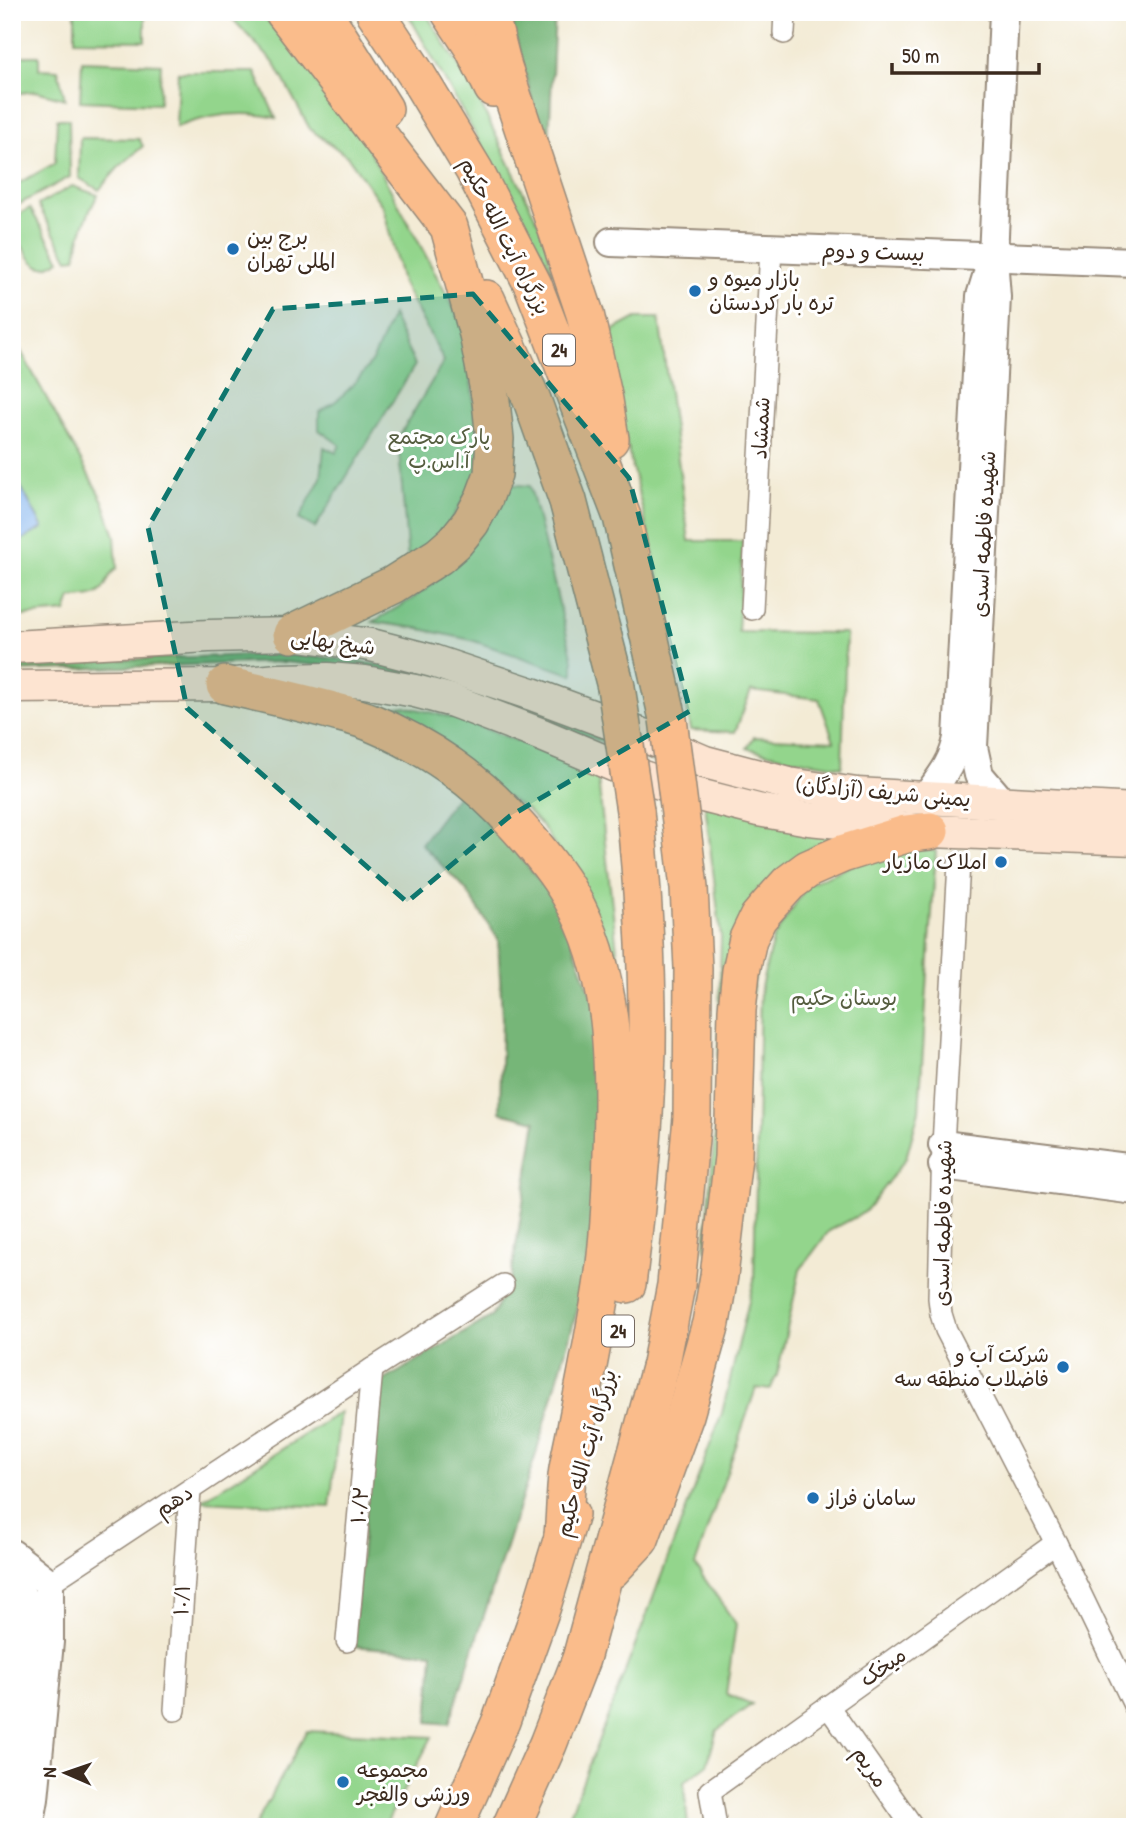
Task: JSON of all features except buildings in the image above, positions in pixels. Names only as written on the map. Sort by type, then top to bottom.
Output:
[{"type":"highway","points":[[284,12],[449,227],[478,334],[491,401],[495,439],[493,474],[484,498],[471,522],[455,542],[439,556],[393,585],[292,634]]},
{"type":"highway","name":"24","points":[[323,12],[384,108],[449,227]]},
{"type":"highway","name":"بزرگراه آیت الله حکیم","points":[[375,12],[474,170],[533,285],[581,407],[622,517],[654,727]]},
{"type":"highway","points":[[450,12],[473,47],[538,176]]},
{"type":"highway","points":[[489,12],[503,67],[585,314],[604,400],[622,517]]},
{"type":"highway","name":"بزرگراه آیت الله حکیم","points":[[449,227],[490,307],[532,400],[568,501],[616,687],[635,811],[643,895],[647,1050],[638,1196],[627,1286],[600,1415],[542,1606],[501,1721],[454,1827]]},
{"type":"highway","points":[[225,685],[367,721],[442,759],[479,787],[534,845],[560,879],[582,918],[606,995],[614,1079],[613,1124],[610,1208],[603,1279],[567,1476],[564,1535]]},
{"type":"highway","name":"24","points":[[511,1827],[582,1659],[661,1364],[678,1273],[692,1118],[693,968],[689,888],[682,829],[654,727]]},
{"type":"highway","points":[[603,1578],[640,1539],[685,1415],[711,1323],[733,1157],[737,1010],[748,939],[758,918],[769,905],[789,883],[808,869],[906,834],[928,815]]},
{"type":"highway","points":[[429,1827],[501,1721]]},
{"type":"main road","name":"شیخ بهایی","points":[[12,647],[292,634],[371,645],[433,661],[532,694],[654,727]]},
{"type":"main road","name":"شیخ بهایی","points":[[12,687],[225,685],[328,679],[365,682],[453,701],[637,775]]},
{"type":"main road","name":"یمینی شریف (آزادگان)","points":[[654,727],[705,762],[789,784],[857,794],[928,815],[1135,839]]},
{"type":"main road","name":"یمینی شریف (آزادگان)","points":[[637,775],[687,792],[758,810],[809,819],[928,815],[1002,802],[1135,810]]},
{"type":"street","name":"شهیده فاطمه اسدی","points":[[1002,802],[979,775],[965,746],[996,297],[993,257],[1004,12]]},
{"type":"street","name":"بیست و دوم","points":[[611,242],[1135,262]]},
{"type":"street","name":"شمشاد","points":[[752,608],[771,248]]},
{"type":"street","name":"شهیده فاطمه اسدی","points":[[928,815],[950,765],[965,746]]},
{"type":"street","name":"شهیده فاطمه اسدی","points":[[958,863],[943,1155],[939,1298],[941,1314],[946,1330],[1056,1543],[1135,1707]]},
{"type":"street","points":[[943,1155],[1135,1169]]},
{"type":"street","points":[[943,1155],[1135,1190]]},
{"type":"street","name":"دهم","points":[[49,1583],[503,1285]]},
{"type":"street","name":"۱۰/۲","points":[[347,1641],[372,1369]]},
{"type":"street","name":"۱۰/۱","points":[[175,1710],[190,1491]]},
{"type":"street","name":"میخک","points":[[716,1827],[710,1791],[1056,1543]]},
{"type":"street","points":[[12,1554],[49,1583]]},
{"type":"street","points":[[12,1814],[28,1611],[17,1589],[49,1583]]},
{"type":"street","points":[[29,1827],[49,1642],[49,1583]]},
{"type":"street","name":"مریم","points":[[828,1706],[913,1827]]},
{"type":"highlighted area","points":[[473,294],[629,478],[690,711],[510,816],[407,902],[187,708],[148,527],[273,309]]},
{"type":"green space","points":[[75,12],[145,12],[145,41],[75,40]]},
{"type":"green space","name":"پارک مجتمع آ.اس.پ","points":[[226,12],[260,12],[349,112],[464,327],[482,465],[444,534],[408,561],[398,438],[444,361],[402,282],[383,207],[348,157],[310,129],[275,64]]},
{"type":"green space","points":[[407,12],[425,12],[474,90],[545,237],[553,274]]},
{"type":"green space","points":[[509,12],[555,12],[548,161]]},
{"type":"green space","points":[[12,56],[39,56],[39,69],[58,70],[65,99],[36,91],[12,94]]},
{"type":"green space","points":[[82,61],[161,64],[159,104],[80,101]]},
{"type":"green space","points":[[178,72],[255,72],[276,118],[251,114],[226,115],[200,119],[176,127]]},
{"type":"green space","points":[[57,119],[69,119],[70,177],[12,208],[12,187],[55,163]]},
{"type":"green space","points":[[80,138],[139,139],[143,146],[118,168],[99,190],[79,178]]},
{"type":"green space","points":[[72,186],[98,195],[84,225],[76,258],[68,259],[38,205]]},
{"type":"green space","points":[[30,208],[60,260],[47,266],[39,266],[30,258],[15,230],[12,218]]},
{"type":"green space","points":[[392,315],[415,365],[315,528],[299,519],[321,478],[324,447],[336,453],[340,445],[319,430],[319,412],[350,388],[363,373],[377,352]]},
{"type":"green space","points":[[636,318],[659,318],[689,541],[743,541],[738,632],[846,633],[842,767],[747,748],[754,737],[834,741],[819,699],[751,691],[735,732],[691,730],[676,649],[601,337]]},
{"type":"green space","points":[[12,335],[103,501],[115,536],[117,568],[101,592],[87,597],[71,598],[66,612],[12,617]]},
{"type":"green space","points":[[505,484],[530,486],[573,660],[573,675],[471,640],[373,622],[436,581],[470,547]]},
{"type":"green space","points":[[281,654],[411,669],[921,807],[1135,832],[855,814],[715,786],[513,708],[345,668],[283,662],[12,671],[12,663]]},
{"type":"green space","points":[[404,706],[458,719],[597,770],[622,995],[565,862],[543,827],[527,810],[370,710]]},
{"type":"green space","points":[[463,788],[559,904],[599,1017],[592,1232],[581,1297],[536,1454],[449,1724],[428,1722],[433,1653],[352,1646],[378,1384],[492,1316],[511,1278],[536,1121],[500,1112],[502,1018],[498,939],[466,890],[421,844]]},
{"type":"green space","points":[[705,804],[850,832],[813,847],[773,879],[705,1251],[717,1107],[721,937]]},
{"type":"green space","name":"بوستان حکیم","points":[[898,845],[936,851],[919,1111],[906,1158],[865,1212],[829,1231],[800,1270],[777,1375],[770,1390],[756,1388],[695,1565],[736,1624],[726,1694],[752,1704],[717,1730],[707,1765],[684,1782],[688,1827],[565,1827],[722,1413],[754,1280],[760,991],[773,939],[808,884]]},
{"type":"green space","points":[[340,1412],[330,1507],[201,1501]]},
{"type":"green space","name":"مجموعه ورزشی والفجر","points":[[307,1731],[432,1737],[384,1827],[254,1827]]},
{"type":"water","points":[[12,470],[43,528],[18,542],[12,531]]},
{"type":"place","name":"برج بین الملی تهران","points":[[233,249]]},
{"type":"place","name":"بازار میوه و تره بار کردستان","points":[[695,291]]},
{"type":"place","name":"املاک مازیار","points":[[1001,862]]},
{"type":"place","name":"شرکت آب و فاضلاب منطقه سه","points":[[1063,1367]]},
{"type":"place","name":"سامان فراز","points":[[813,1498]]},
{"type":"place","name":"مجموعه ورزشی والفجر","points":[[343,1782]]}]
